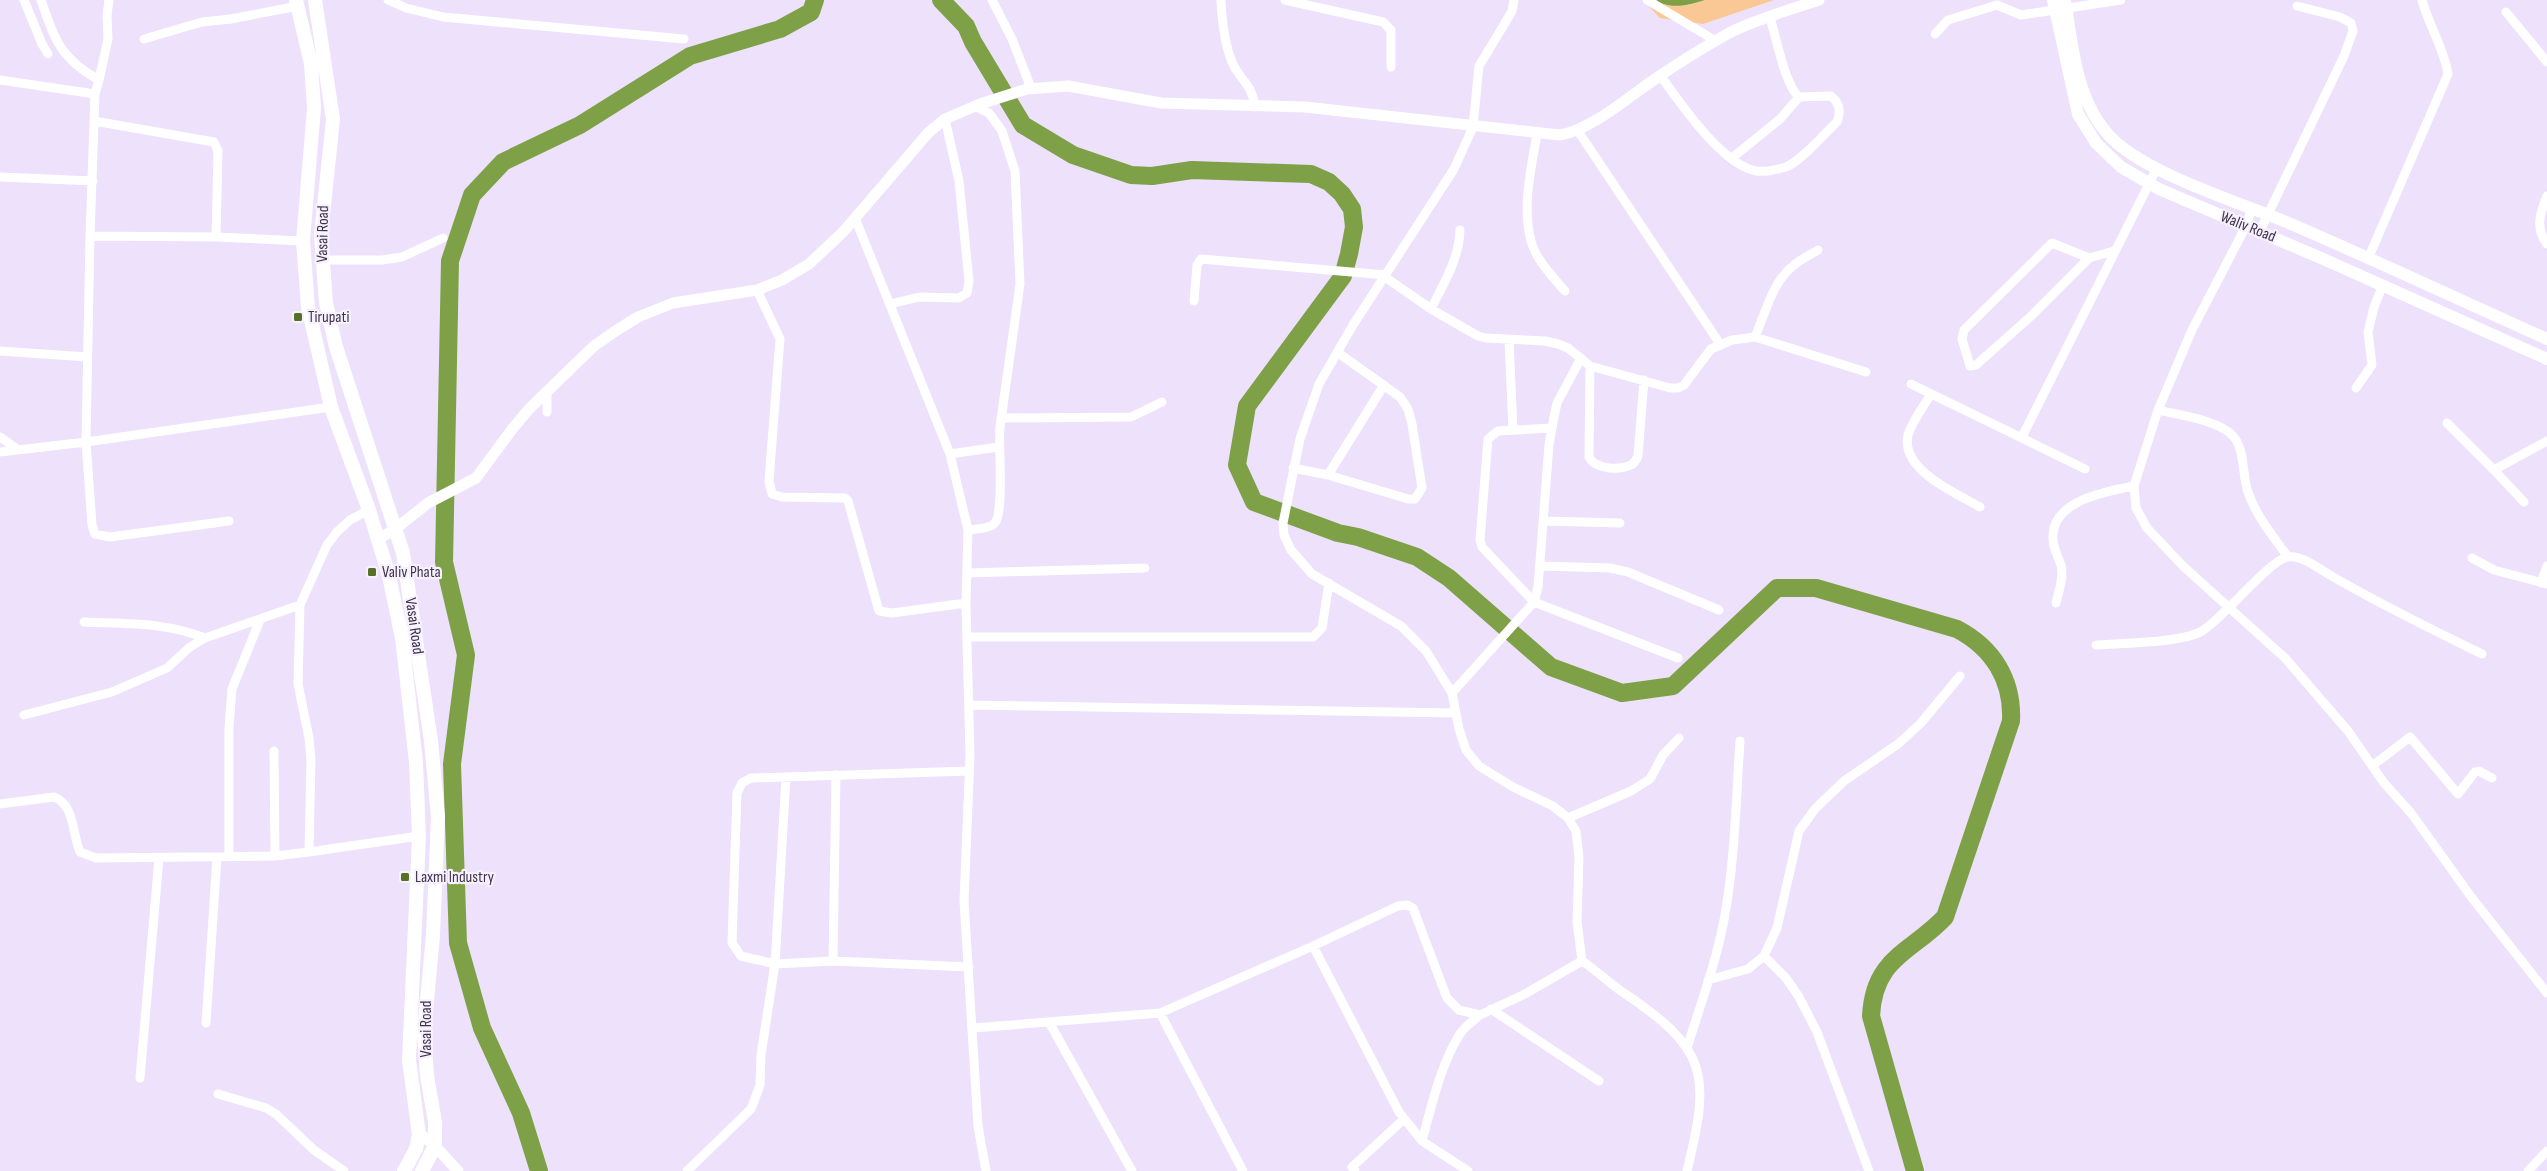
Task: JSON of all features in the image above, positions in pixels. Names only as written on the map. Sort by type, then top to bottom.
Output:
[{"type":"main road","name":"Vasai Road","points":[[315,0],[333,119],[323,199],[321,260],[326,304],[336,348],[403,554],[431,741],[438,817],[433,935],[424,1034],[427,1076],[435,1122],[435,1146],[422,1171]]},
{"type":"main road","name":"Vasai Road","points":[[297,3],[311,64],[314,108],[303,241],[308,306],[331,407],[378,539],[402,638],[416,762],[419,836],[409,1060],[419,1133],[416,1148],[404,1171]]},
{"type":"main road","name":"Waliv Road","points":[[2060,4],[2083,90],[2094,117],[2107,134],[2124,150],[2157,168],[2267,213],[2547,339]]},
{"type":"main road","name":"Waliv Road","points":[[2060,4],[2078,114],[2096,143],[2121,167],[2149,184],[2260,231],[2547,359]]},
{"type":"street","points":[[24,0],[48,54]]},
{"type":"street","points":[[40,0],[60,47],[71,62],[99,80]]},
{"type":"street","points":[[109,0],[108,39],[95,94],[90,236],[86,442],[92,525],[95,534],[110,537],[229,521]]},
{"type":"street","points":[[388,0],[406,8],[443,16],[684,39]]},
{"type":"street","points":[[992,0],[1012,40],[1029,89]]},
{"type":"street","points":[[1221,0],[1226,44],[1233,64],[1253,93],[1255,107]]},
{"type":"street","points":[[1285,0],[1388,25],[1391,30],[1391,67]]},
{"type":"street","points":[[1514,0],[1506,23],[1479,66],[1472,127],[1454,169],[1337,352],[1319,384],[1293,468],[1283,523],[1284,535],[1291,550],[1312,574],[1401,626],[1426,650],[1452,693],[1455,713],[1466,750],[1479,766],[1513,787],[1553,806],[1568,818],[1576,831],[1579,858],[1577,922],[1582,961],[1605,980],[1656,1015],[1687,1048],[1693,1058],[1700,1080],[1700,1115],[1687,1171]]},
{"type":"street","points":[[1647,0],[1716,41]]},
{"type":"street","points":[[378,539],[394,530],[428,503],[476,478],[512,428],[594,346],[638,317],[673,304],[757,290],[782,280],[809,264],[829,247],[916,147],[945,119],[977,105],[1029,89],[1068,86],[1161,103],[1305,107],[1472,127],[1560,135],[1578,131],[1660,75],[1731,32],[1770,18],[1784,10],[1819,0]]},
{"type":"street","points":[[1935,34],[1948,20],[1997,5],[2020,15],[2060,4],[2121,0]]},
{"type":"street","points":[[2368,258],[2448,74],[2445,56],[2427,18],[2422,0]]},
{"type":"street","points":[[144,39],[202,22],[231,19],[297,3]]},
{"type":"street","points":[[2260,231],[2344,56],[2353,30],[2351,23],[2340,17],[2297,6]]},
{"type":"street","points":[[2506,12],[2547,62]]},
{"type":"street","points":[[1770,18],[1789,81],[1800,97]]},
{"type":"street","points":[[1660,75],[1684,109],[1709,138],[1740,165],[1754,170],[1787,167],[1837,122],[1840,114],[1839,107],[1831,96],[1800,97],[1780,119],[1732,158]]},
{"type":"street","points":[[0,80],[95,94]]},
{"type":"street","points":[[968,530],[986,527],[994,524],[998,519],[1001,495],[998,447],[1020,284],[1015,171],[1002,131],[989,113],[977,105]]},
{"type":"street","points":[[890,304],[919,297],[959,298],[967,293],[969,281],[959,181],[945,119]]},
{"type":"street","points":[[94,121],[214,142],[218,152],[216,237]]},
{"type":"street","points":[[1578,131],[1720,344]]},
{"type":"street","points":[[1537,134],[1528,187],[1531,242],[1543,264],[1565,291]]},
{"type":"street","points":[[2022,437],[2157,168]]},
{"type":"street","points":[[0,177],[93,181]]},
{"type":"street","points":[[2547,196],[2539,215],[2543,239],[2547,244]]},
{"type":"street","points":[[2252,208],[2246,226],[2192,330],[2158,410],[2134,486],[2136,508],[2147,528],[2184,567],[2285,658],[2348,731],[2372,766],[2412,814],[2472,898],[2547,993]]},
{"type":"street","points":[[856,218],[950,454],[968,530],[966,603],[969,771],[964,900],[978,1126],[986,1171]]},
{"type":"street","points":[[1431,309],[1455,260],[1459,247],[1460,230]]},
{"type":"street","points":[[90,236],[216,237],[303,241]]},
{"type":"street","points":[[321,260],[382,260],[402,256],[443,238]]},
{"type":"street","points":[[2089,258],[2052,243],[1964,330],[1962,339],[1970,366],[1976,365],[2030,317],[2089,258],[2114,251]]},
{"type":"street","points":[[1755,337],[1770,296],[1780,280],[1793,266],[1818,250]]},
{"type":"street","points":[[1194,301],[1197,265],[1201,259],[1385,276],[1431,309],[1478,336],[1552,342],[1568,348],[1590,366],[1678,388],[1684,385],[1711,349],[1720,344],[1755,337],[1866,372]]},
{"type":"street","points":[[2356,388],[2372,365],[2368,332],[2374,307],[2382,287]]},
{"type":"street","points":[[757,290],[780,339],[781,352],[769,481],[772,494],[782,497],[845,498],[848,501],[879,611],[892,613],[966,603]]},
{"type":"street","points":[[1509,340],[1513,430]]},
{"type":"street","points":[[0,351],[88,357]]},
{"type":"street","points":[[1293,468],[1328,475],[1408,499],[1415,500],[1420,495],[1422,488],[1408,409],[1400,397],[1337,352]]},
{"type":"street","points":[[1452,693],[1534,602],[1538,587],[1552,428],[1557,403],[1581,358]]},
{"type":"street","points":[[1590,366],[1589,457],[1592,464],[1599,467],[1634,464],[1638,456],[1644,380]]},
{"type":"street","points":[[1911,384],[2085,469]]},
{"type":"street","points":[[1328,475],[1384,385]]},
{"type":"street","points":[[547,412],[548,392]]},
{"type":"street","points":[[1931,394],[1908,435],[1908,450],[1923,474],[1980,507]]},
{"type":"street","points":[[1001,418],[1131,416],[1162,402]]},
{"type":"street","points":[[0,452],[86,442],[331,407]]},
{"type":"street","points":[[2158,410],[2222,427],[2234,437],[2239,449],[2247,490],[2256,513],[2288,557]]},
{"type":"street","points":[[2447,424],[2524,502]]},
{"type":"street","points":[[1552,428],[1498,431],[1488,440],[1480,540],[1490,556],[1534,602],[1678,658]]},
{"type":"street","points":[[0,437],[18,450]]},
{"type":"street","points":[[2494,470],[2547,441]]},
{"type":"street","points":[[950,454],[998,447]]},
{"type":"street","points":[[2056,603],[2062,578],[2053,537],[2054,526],[2061,515],[2088,498],[2106,491],[2134,486]]},
{"type":"street","points":[[309,852],[311,760],[309,738],[298,684],[300,605],[336,532],[350,520],[369,510]]},
{"type":"street","points":[[1544,520],[1620,523]]},
{"type":"street","points":[[2096,645],[2145,641],[2200,632],[2229,608],[2269,570],[2288,557],[2311,564],[2373,600],[2482,654]]},
{"type":"street","points":[[2472,558],[2494,570],[2544,584],[2547,566]]},
{"type":"street","points":[[1540,566],[1610,568],[1628,572],[1719,610]]},
{"type":"street","points":[[967,573],[1146,568]]},
{"type":"street","points":[[967,637],[1313,637],[1322,628],[1329,583]]},
{"type":"street","points":[[24,715],[112,692],[158,672],[205,638],[300,605]]},
{"type":"street","points":[[229,857],[232,689],[260,620]]},
{"type":"street","points":[[84,622],[182,628],[205,638]]},
{"type":"street","points":[[1708,980],[1748,969],[1764,956],[1777,928],[1799,831],[1815,809],[1844,781],[1898,744],[1920,724],[1960,676]]},
{"type":"street","points":[[969,705],[1455,713]]},
{"type":"street","points":[[2372,766],[2410,737],[2458,794],[2475,772],[2479,771],[2492,778]]},
{"type":"street","points":[[1568,818],[1632,791],[1650,779],[1663,755],[1679,738]]},
{"type":"street","points":[[1687,1048],[1715,960],[1729,890],[1740,741]]},
{"type":"street","points":[[274,751],[275,856]]},
{"type":"street","points":[[969,771],[751,778],[742,783],[737,793],[732,943],[741,956],[775,964],[833,961],[969,967]]},
{"type":"street","points":[[833,961],[836,775]]},
{"type":"street","points":[[687,1171],[751,1109],[757,1097],[775,964],[786,777]]},
{"type":"street","points":[[0,804],[54,797],[62,800],[68,808],[76,844],[80,852],[86,856],[96,858],[275,856],[419,836]]},
{"type":"street","points":[[206,1023],[217,857]]},
{"type":"street","points":[[140,1078],[159,858]]},
{"type":"street","points":[[973,1028],[1160,1013],[1314,946],[1398,906],[1407,905],[1413,908],[1416,914],[1447,998],[1459,1010],[1480,1015]]},
{"type":"street","points":[[1314,946],[1404,1119],[1422,1141],[1468,1171]]},
{"type":"street","points":[[1764,956],[1786,978],[1799,997],[1817,1032],[1869,1171]]},
{"type":"street","points":[[1422,1141],[1434,1098],[1450,1053],[1460,1033],[1480,1015],[1522,995],[1582,961]]},
{"type":"street","points":[[1491,1009],[1599,1081]]},
{"type":"street","points":[[1160,1013],[1243,1171]]},
{"type":"street","points":[[1049,1022],[1132,1171]]},
{"type":"street","points":[[218,1094],[266,1108],[276,1114],[314,1150],[344,1171]]},
{"type":"street","points":[[1351,1170],[1404,1119]]},
{"type":"street","points":[[419,1133],[435,1146],[458,1171]]},
{"type":"street","points":[[2528,1171],[2547,1151]]},
{"type":"shaded area","points":[[1643,0],[1688,5],[1705,0],[1774,0],[1703,24],[1660,18]]},
{"type":"shaded area","points":[[1656,0],[1705,0],[1674,6]]},
{"type":"waterway","points":[[539,1171],[521,1113],[482,1028],[458,943],[452,764],[466,655],[444,562],[450,261],[472,195],[503,162],[580,125],[690,56],[780,29],[811,12],[815,0]]},
{"type":"waterway","points":[[941,0],[966,26],[973,42],[1023,125],[1073,155],[1131,175],[1152,176],[1192,170],[1311,174],[1329,182],[1342,194],[1352,209],[1354,227],[1343,276],[1247,406],[1237,465],[1254,502],[1338,533],[1358,537],[1417,557],[1449,578],[1551,667],[1622,693],[1673,686],[1777,588],[1816,588],[1957,629],[1970,637],[1990,656],[2004,679],[2011,706],[2011,721],[1945,917],[1896,958],[1887,968],[1879,981],[1874,996],[1871,1016],[1915,1171]]},
{"type":"place","name":"Tirupati","points":[[298,317]]},
{"type":"place","name":"Valiv Phata","points":[[372,572]]},
{"type":"place","name":"Laxmi Industry","points":[[405,877]]}]
